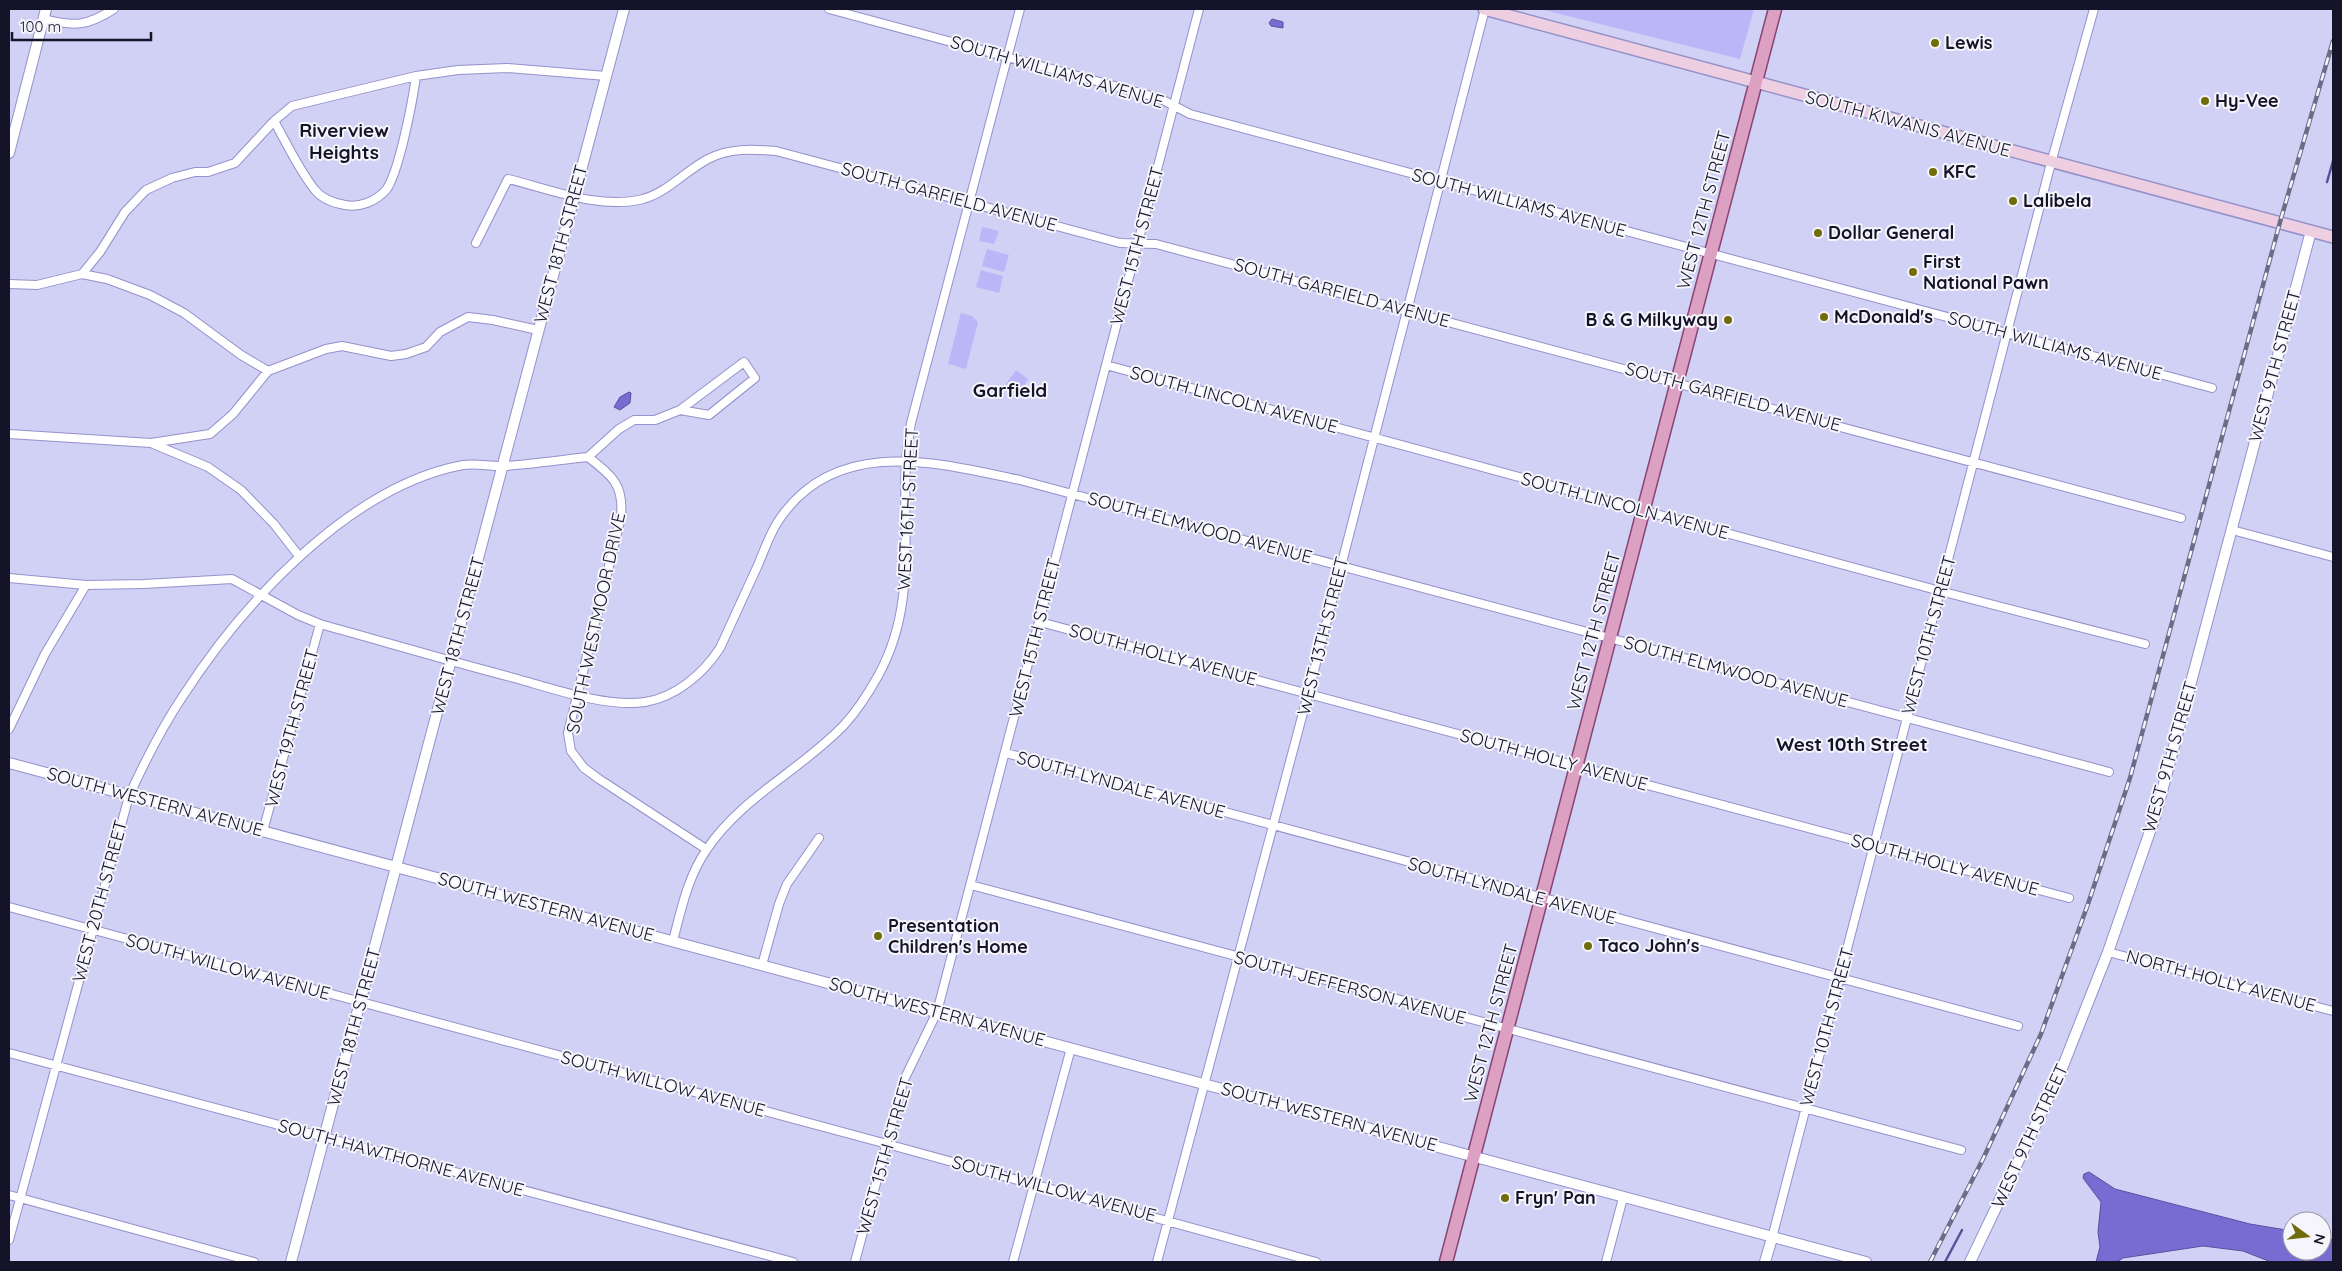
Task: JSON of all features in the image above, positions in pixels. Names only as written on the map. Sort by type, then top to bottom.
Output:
[{"type":"main road","name":"SOUTH KIWANIS AVENUE","points":[[1485,9],[2333,237]]},
{"type":"main road","name":"WEST 12TH STREET","points":[[1446,1262],[1775,9]]},
{"type":"street","points":[[9,153],[45,14],[79,25],[93,22],[114,9]]},
{"type":"street","name":"WEST 18TH STREET","points":[[291,1262],[398,867],[502,466],[624,9]]},
{"type":"street","name":"SOUTH WILLIAMS AVENUE","points":[[828,9],[1159,98],[1190,114],[2212,388]]},
{"type":"street","name":"WEST 16TH STREET","points":[[673,941],[685,897],[706,849],[756,796],[844,725],[878,675],[891,648],[903,600],[907,567],[906,461],[911,423],[1020,9]]},
{"type":"street","name":"WEST 15TH STREET","points":[[855,1262],[903,1082],[937,1012],[1199,9]]},
{"type":"street","name":"WEST 13TH STREET","points":[[1158,1262],[1308,694],[1485,9]]},
{"type":"street","name":"WEST 10TH STREET","points":[[1765,1262],[2007,334],[2094,9]]},
{"type":"street","points":[[82,274],[100,252],[125,212],[146,190],[172,178],[208,172],[235,163],[274,121],[292,106],[416,76],[458,70],[507,68],[606,76]]},
{"type":"street","points":[[274,121],[315,190],[335,204],[350,206],[365,204],[377,198],[387,189],[412,105],[416,76]]},
{"type":"street","name":"SOUTH GARFIELD AVENUE","points":[[476,243],[508,179],[614,204],[644,199],[665,189],[707,159],[720,154],[749,149],[776,151],[969,201],[1120,243],[1156,244],[2181,518]]},
{"type":"street","name":"WEST 9TH STREET","points":[[1970,1262],[2059,1076],[2108,952],[2156,814],[2311,231]]},
{"type":"street","points":[[9,284],[37,284],[82,274],[107,279],[150,295],[184,313],[241,355],[268,371]]},
{"type":"street","points":[[9,434],[151,443],[210,434],[233,414],[268,371],[303,356],[342,346],[391,356],[406,354],[426,346],[440,332],[468,317],[493,320],[538,330]]},
{"type":"street","points":[[262,595],[298,556],[348,519],[379,499],[412,482],[464,465],[484,464],[502,466],[588,457],[619,429],[634,420],[655,420],[680,410],[744,362],[756,378],[709,415],[680,410]]},
{"type":"street","name":"SOUTH LINCOLN AVENUE","points":[[1106,365],[1940,591],[2145,644]]},
{"type":"street","points":[[151,443],[208,467],[229,481],[274,524],[298,556]]},
{"type":"street","name":"SOUTH WESTMOOR DRIVE","points":[[588,457],[611,474],[620,490],[622,503],[621,517],[568,733],[571,751],[584,768],[706,849]]},
{"type":"street","name":"SOUTH ELMWOOD AVENUE","points":[[451,661],[576,695],[630,703],[646,702],[672,692],[692,680],[710,662],[720,648],[776,525],[793,502],[813,482],[852,466],[906,461],[965,469],[1072,494],[2109,772]]},
{"type":"street","points":[[2232,530],[2333,557]]},
{"type":"street","points":[[9,578],[86,585],[232,579],[298,615],[320,624],[451,661]]},
{"type":"street","points":[[9,728],[45,654],[86,585]]},
{"type":"street","name":"WEST 20TH STREET","points":[[9,1240],[129,796],[149,754],[183,695],[223,640],[262,595]]},
{"type":"street","name":"SOUTH HOLLY AVENUE","points":[[1040,622],[2069,898]]},
{"type":"street","name":"WEST 19TH STREET","points":[[263,831],[320,624]]},
{"type":"street","name":"SOUTH LYNDALE AVENUE","points":[[1006,753],[2018,1026]]},
{"type":"street","name":"SOUTH WESTERN AVENUE","points":[[9,762],[129,796],[1866,1262]]},
{"type":"street","points":[[762,965],[779,904],[787,884],[819,838]]},
{"type":"street","name":"SOUTH JEFFERSON AVENUE","points":[[970,885],[1961,1150]]},
{"type":"street","name":"SOUTH WILLOW AVENUE","points":[[9,907],[1316,1262]]},
{"type":"street","name":"NORTH HOLLY AVENUE","points":[[2108,952],[2333,1011]]},
{"type":"street","points":[[1014,1262],[1071,1048]]},
{"type":"street","name":"SOUTH HAWTHORNE AVENUE","points":[[9,1052],[793,1262]]},
{"type":"street","points":[[9,1195],[254,1262]]},
{"type":"street","points":[[1606,1262],[1623,1198]]},
{"type":"shaded area","points":[[1540,9],[1754,9],[1740,59]]},
{"type":"shaded area","points":[[1272,19],[1283,22],[1283,28],[1271,26],[1269,23]]},
{"type":"shaded area","points":[[982,227],[999,231],[994,244],[979,241]]},
{"type":"shaded area","points":[[987,249],[1009,255],[1004,272],[982,266]]},
{"type":"shaded area","points":[[981,270],[1003,276],[999,293],[976,287]]},
{"type":"shaded area","points":[[961,313],[972,316],[978,322],[966,369],[948,364]]},
{"type":"shaded area","points":[[1016,370],[1028,379],[1016,400],[1003,388]]},
{"type":"shaded area","points":[[629,392],[631,393],[630,403],[620,410],[614,407],[620,397]]},
{"type":"shaded area","points":[[2089,1172],[2115,1189],[2250,1224],[2282,1229],[2282,1261],[2332,1261],[2333,1240],[2333,1262],[2271,1262],[2243,1251],[2203,1246],[2123,1258],[2117,1262],[2096,1262],[2100,1247],[2098,1232],[2101,1202],[2083,1178],[2084,1174]]},
{"type":"waterway","points":[[2327,182],[2333,161]]},
{"type":"waterway","points":[[1945,1262],[1962,1230]]},
{"type":"railway","points":[[1930,1262],[1983,1159],[2041,1034],[2088,904],[2130,778],[2280,222],[2333,41]]},
{"type":"place","name":"Lewis","points":[[1935,43]]},
{"type":"place","name":"Hy-Vee","points":[[2205,101]]},
{"type":"place","name":"KFC","points":[[1933,172]]},
{"type":"place","name":"Lalibela","points":[[2013,201]]},
{"type":"place","name":"Dollar General","points":[[1818,233]]},
{"type":"place","name":"First National Pawn","points":[[1913,272]]},
{"type":"place","name":"McDonald's","points":[[1824,317]]},
{"type":"place","name":"B & G Milkyway","points":[[1728,320]]},
{"type":"place","name":"Presentation Children's Home","points":[[878,936]]},
{"type":"place","name":"Taco John's","points":[[1588,946]]},
{"type":"place","name":"Fryn' Pan","points":[[1505,1198]]},
{"type":"district","name":"Riverview Heights","points":[[344,141]]},
{"type":"district","name":"Garfield","points":[[1010,390]]},
{"type":"district","name":"West 10th Street","points":[[1852,744]]}]
